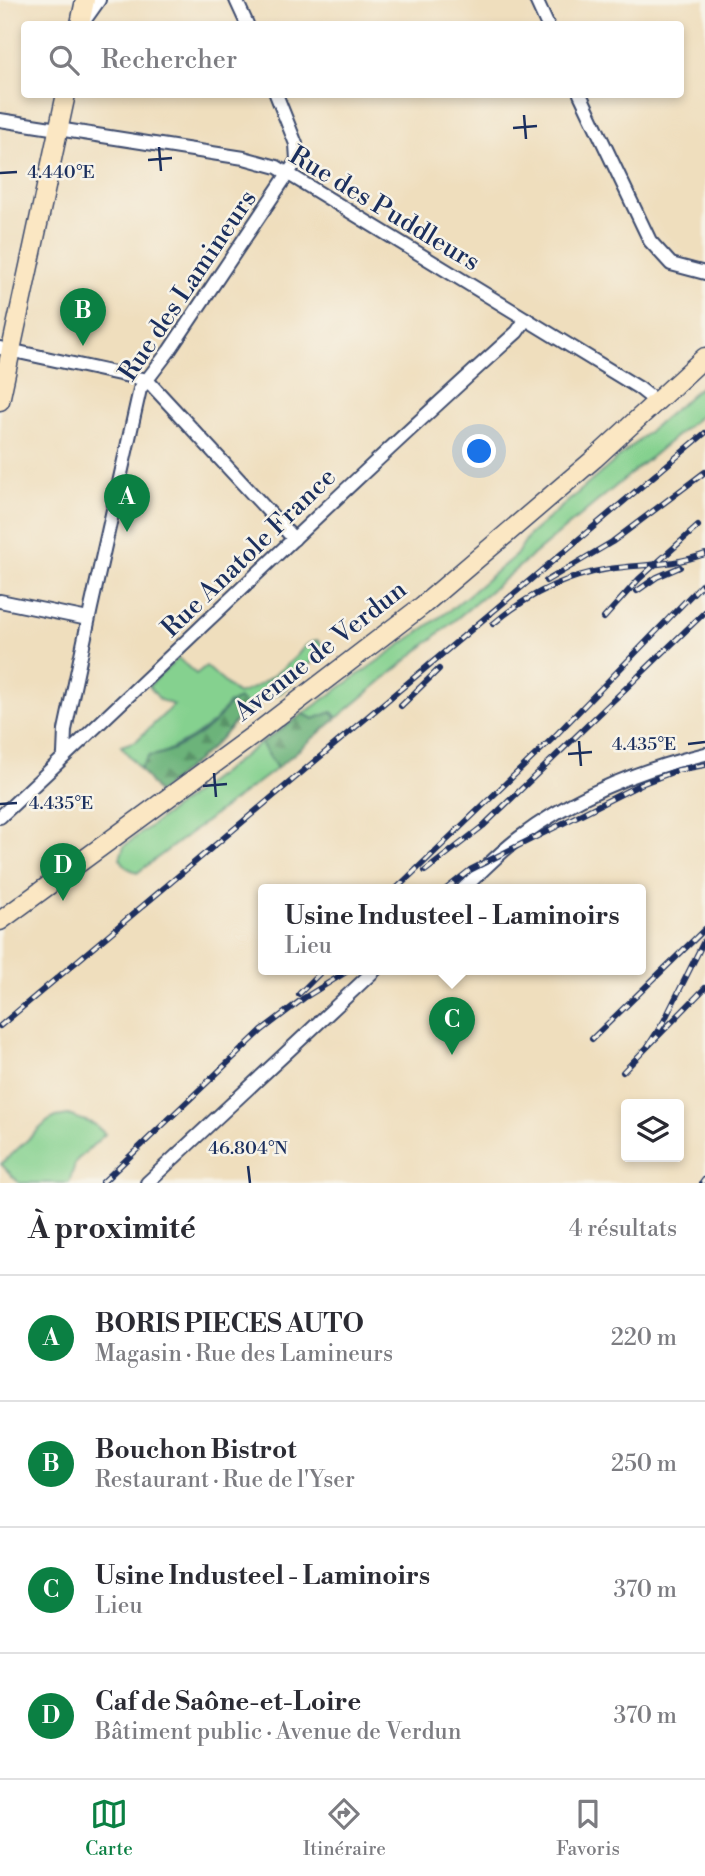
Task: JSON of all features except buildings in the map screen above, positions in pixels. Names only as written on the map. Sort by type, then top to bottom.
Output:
[{"type":"main road","points":[[82,21],[85,0]]},
{"type":"main road","points":[[0,401],[5,349],[65,98]]},
{"type":"main road","name":"Avenue de Verdun","points":[[658,403],[705,357]]},
{"type":"main road","name":"Avenue de Verdun","points":[[0,920],[255,734],[422,606],[658,403],[705,367]]},
{"type":"street","points":[[83,21],[99,0]]},
{"type":"street","points":[[236,0],[246,21]]},
{"type":"street","points":[[536,0],[546,21]]},
{"type":"street","points":[[277,98],[298,153],[289,174]]},
{"type":"street","points":[[582,98],[650,241],[671,264],[705,273]]},
{"type":"street","name":"Rue des Puddleurs","points":[[0,120],[244,158],[277,167],[639,388],[658,403]]},
{"type":"street","name":"Rue des Lamineurs","points":[[64,754],[65,730],[137,398],[146,380],[169,351],[289,174]]},
{"type":"street","name":"Rue Anatole France","points":[[0,817],[64,754],[191,639],[422,416],[517,332],[526,319]]},
{"type":"street","points":[[5,349],[146,380],[294,539]]},
{"type":"street","points":[[0,601],[88,619]]},
{"type":"street","points":[[468,884],[519,838],[563,807],[611,784],[672,762],[705,754]]},
{"type":"street","points":[[148,1183],[370,975]]},
{"type":"green space","points":[[705,383],[705,412],[337,718],[332,712],[314,719],[303,714],[454,607],[516,555],[529,535]]},
{"type":"green space","points":[[317,640],[325,649],[281,693],[266,697],[239,718],[245,705],[229,703],[215,721],[160,755],[149,756],[140,769],[121,746],[136,741],[174,705],[160,700],[149,686],[178,658],[196,674],[206,666],[237,694],[266,680],[305,646]]},
{"type":"green space","points":[[239,699],[246,705],[228,730],[158,793],[140,769],[149,756],[175,748],[201,733],[215,722],[230,704]]},
{"type":"green space","points":[[332,712],[337,718],[277,768],[261,743],[303,714],[314,719]]},
{"type":"green space","points":[[261,743],[277,768],[137,873],[126,867],[120,858],[124,846]]},
{"type":"green space","points":[[68,1115],[94,1124],[105,1134],[76,1161],[69,1183],[19,1183],[1,1164],[48,1121]]},
{"type":"railway","points":[[0,1026],[705,433]]},
{"type":"railway","points":[[546,581],[612,542],[705,472]]},
{"type":"railway","points":[[604,618],[639,579],[698,526]]},
{"type":"railway","points":[[493,624],[519,604],[547,588],[577,576],[609,569],[681,561],[705,554]]},
{"type":"railway","points":[[637,591],[657,577],[680,567]]},
{"type":"railway","points":[[401,884],[554,737],[705,581]]},
{"type":"railway","points":[[425,871],[483,826],[705,612]]},
{"type":"railway","points":[[401,706],[439,669]]},
{"type":"railway","points":[[452,884],[470,870],[641,784],[678,770],[705,765]]},
{"type":"railway","points":[[592,1039],[705,929]]},
{"type":"railway","points":[[648,1046],[664,1021],[705,939]]},
{"type":"railway","points":[[299,994],[318,975]]},
{"type":"railway","points":[[102,1183],[262,1030],[304,998],[341,975]]},
{"type":"railway","points":[[623,1072],[705,988]]},
{"type":"railway","points":[[702,1183],[705,1179]]},
{"type":"place","name":"Bouchon Bistrot","points":[[83,346]]},
{"type":"place","name":"BORIS PIECES AUTO","points":[[127,532]]},
{"type":"place","name":"Caf de Saône-et-Loire","points":[[63,901]]},
{"type":"place","name":"Usine Industeel - Laminoirs","points":[[452,1055]]}]
